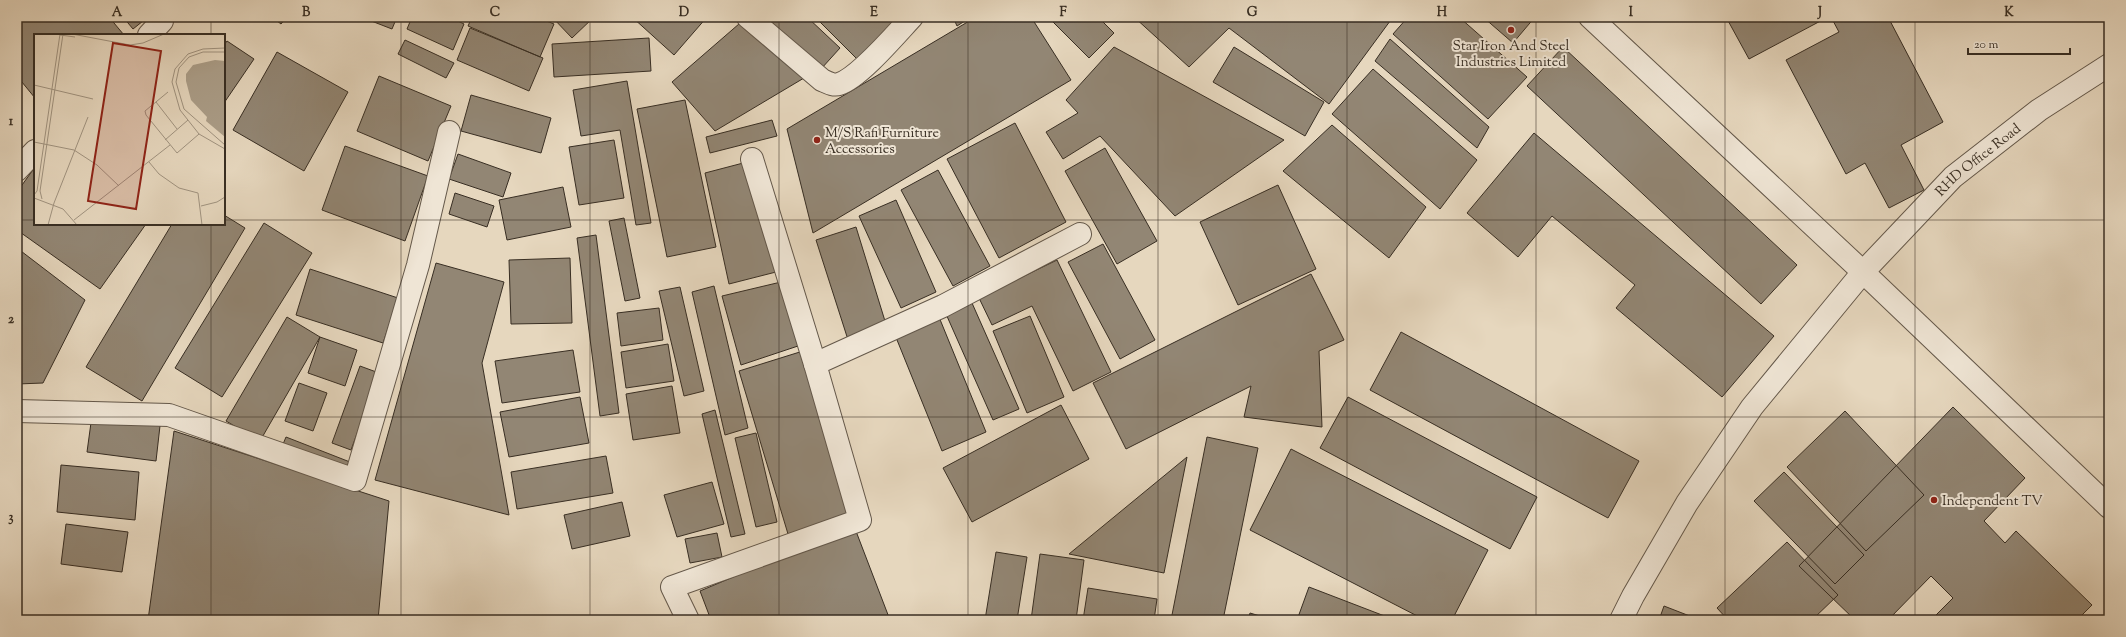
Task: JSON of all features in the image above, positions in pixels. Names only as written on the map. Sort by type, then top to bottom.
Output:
[{"type":"street","points":[[748,17],[822,80],[830,84],[838,84],[870,61],[912,17]]},
{"type":"street","points":[[1590,17],[1863,272],[2109,507]]},
{"type":"street","name":"RHD Office Road","points":[[1622,620],[1633,596],[1687,503],[1752,407],[1863,272],[1953,177],[2039,110],[2109,65]]},
{"type":"street","points":[[17,410],[169,415],[355,480],[418,265],[449,132]]},
{"type":"street","points":[[17,170],[34,153]]},
{"type":"street","points":[[688,620],[672,587],[860,520],[815,364],[752,159]]},
{"type":"street","points":[[815,364],[942,306],[1080,234]]},
{"type":"building","points":[[17,17],[109,17],[123,34],[34,34],[34,97],[17,76]]},
{"type":"building","points":[[123,17],[148,17],[133,29]]},
{"type":"building","points":[[272,17],[287,17],[281,24]]},
{"type":"building","points":[[361,17],[397,17],[392,29]]},
{"type":"building","points":[[412,17],[450,17],[464,24],[453,50],[407,29]]},
{"type":"building","points":[[472,17],[537,17],[554,24],[540,57],[468,26]]},
{"type":"building","points":[[552,17],[594,17],[572,38]]},
{"type":"building","points":[[632,17],[707,17],[674,55]]},
{"type":"building","points":[[747,17],[804,78],[715,131],[672,82]]},
{"type":"building","points":[[770,17],[807,17],[840,48],[821,69],[768,19]]},
{"type":"building","points":[[815,17],[905,17],[860,62]]},
{"type":"building","points":[[953,17],[971,17],[957,26]]},
{"type":"building","points":[[976,17],[1031,17],[1071,80],[813,233],[787,129]]},
{"type":"building","points":[[1048,17],[1098,17],[1114,33],[1089,58]]},
{"type":"building","points":[[1134,17],[1393,17],[1329,104],[1229,28],[1189,67]]},
{"type":"building","points":[[1408,17],[1459,17],[1527,77],[1488,119],[1393,34]]},
{"type":"building","name":"Star Iron And Steel Industries Limited","points":[[1483,17],[1535,17],[1513,43]]},
{"type":"building","points":[[1726,17],[1828,17],[1749,59]]},
{"type":"building","points":[[1831,17],[1888,17],[1943,122],[1901,145],[1924,190],[1889,208],[1865,163],[1846,174],[1786,60],[1839,32]]},
{"type":"building","points":[[470,28],[543,58],[529,91],[457,60]]},
{"type":"building","points":[[649,38],[651,71],[554,77],[552,44]]},
{"type":"building","points":[[1390,39],[1489,127],[1477,148],[1375,61]]},
{"type":"building","points":[[405,40],[454,63],[446,78],[398,54]]},
{"type":"building","points":[[227,41],[254,59],[225,102],[225,44]]},
{"type":"building","points":[[1114,47],[1284,140],[1175,216],[1100,136],[1063,159],[1046,132],[1078,113],[1066,100]]},
{"type":"building","points":[[1234,47],[1324,102],[1305,136],[1213,82]]},
{"type":"building","points":[[1563,47],[1797,265],[1761,304],[1527,86]]},
{"type":"building","points":[[277,52],[348,92],[304,171],[233,130]]},
{"type":"building","points":[[1373,69],[1477,160],[1440,209],[1332,114]]},
{"type":"building","points":[[379,76],[451,106],[428,161],[357,131]]},
{"type":"building","points":[[627,81],[651,223],[636,225],[620,130],[581,136],[573,90]]},
{"type":"building","points":[[471,95],[551,118],[541,153],[461,131]]},
{"type":"building","points":[[685,100],[716,247],[667,257],[637,109]]},
{"type":"building","points":[[772,120],[777,136],[710,153],[706,137]]},
{"type":"building","points":[[1015,123],[1066,222],[999,258],[947,159]]},
{"type":"building","points":[[1332,125],[1426,207],[1389,258],[1283,171]]},
{"type":"building","points":[[1534,133],[1774,336],[1722,397],[1616,308],[1635,285],[1552,216],[1518,257],[1467,213]]},
{"type":"building","points":[[614,140],[624,198],[579,205],[569,147]]},
{"type":"building","points":[[345,146],[428,176],[405,241],[322,210]]},
{"type":"building","points":[[1105,148],[1157,241],[1117,264],[1065,171]]},
{"type":"building","points":[[458,154],[511,173],[503,197],[449,179]]},
{"type":"building","points":[[747,162],[780,271],[729,284],[705,173]]},
{"type":"building","points":[[34,168],[34,225],[145,225],[100,289],[17,230],[17,192]]},
{"type":"building","points":[[938,170],[990,266],[953,286],[901,190]]},
{"type":"building","points":[[1278,185],[1316,269],[1238,305],[1200,222]]},
{"type":"building","points":[[563,187],[571,227],[507,240],[499,200]]},
{"type":"building","points":[[455,193],[494,206],[487,227],[449,214]]},
{"type":"building","points":[[896,200],[936,292],[901,308],[859,216]]},
{"type":"building","points":[[225,216],[245,228],[142,401],[86,367],[171,225],[225,225]]},
{"type":"building","points":[[624,218],[640,298],[625,301],[609,221]]},
{"type":"building","points":[[264,223],[312,253],[222,397],[175,368]]},
{"type":"building","points":[[856,227],[889,334],[850,346],[816,240]]},
{"type":"building","points":[[596,235],[619,413],[600,416],[577,238]]},
{"type":"building","points":[[1103,244],[1155,340],[1120,359],[1068,262]]},
{"type":"building","points":[[17,248],[85,300],[43,383],[17,384]]},
{"type":"building","points":[[570,258],[572,323],[511,324],[509,260]]},
{"type":"building","points":[[1057,260],[1111,372],[1073,391],[1032,306],[992,325],[979,298]]},
{"type":"building","points":[[436,263],[504,282],[482,363],[509,515],[375,480]]},
{"type":"building","points":[[310,269],[398,298],[383,343],[296,315]]},
{"type":"building","points":[[1311,274],[1344,340],[1319,351],[1322,427],[1244,417],[1251,386],[1126,449],[1093,383]]},
{"type":"building","points":[[781,282],[801,345],[741,365],[722,296]]},
{"type":"building","points":[[714,286],[748,428],[725,435],[692,292]]},
{"type":"building","points":[[680,287],[704,391],[684,396],[659,291]]},
{"type":"building","points":[[972,303],[1019,409],[993,420],[946,314]]},
{"type":"building","points":[[659,308],[663,340],[621,346],[617,313]]},
{"type":"building","points":[[1030,316],[1064,397],[1027,413],[993,331]]},
{"type":"building","points":[[287,317],[320,337],[260,441],[226,421]]},
{"type":"building","points":[[939,317],[986,432],[942,451],[895,335]]},
{"type":"building","points":[[1401,332],[1639,461],[1608,518],[1370,390]]},
{"type":"building","points":[[320,337],[357,350],[345,386],[308,373]]},
{"type":"building","points":[[668,344],[674,381],[626,388],[621,352]]},
{"type":"building","points":[[573,350],[580,392],[502,403],[495,361]]},
{"type":"building","points":[[803,351],[852,515],[788,534],[739,371]]},
{"type":"building","points":[[360,366],[379,373],[351,450],[332,443]]},
{"type":"building","points":[[299,383],[327,393],[313,431],[285,421]]},
{"type":"building","points":[[672,386],[680,433],[633,440],[626,394]]},
{"type":"building","points":[[580,397],[589,443],[509,457],[500,412]]},
{"type":"building","points":[[1348,397],[1537,497],[1510,549],[1320,448]]},
{"type":"building","points":[[1061,405],[1089,459],[972,522],[943,468]]},
{"type":"building","name":"Independent TV","points":[[1953,407],[2025,478],[1984,521],[2005,543],[2016,531],[2092,605],[2077,620],[1931,620],[1953,598],[1931,576],[1888,620],[1855,620],[1799,566]]},
{"type":"building","points":[[93,408],[161,417],[156,461],[87,452]]},
{"type":"building","points":[[715,410],[745,534],[731,537],[702,414]]},
{"type":"building","points":[[1845,411],[1924,495],[1866,551],[1787,467]]},
{"type":"building","points":[[174,431],[389,501],[378,620],[148,620]]},
{"type":"building","points":[[756,433],[777,522],[756,527],[735,438]]},
{"type":"building","points":[[286,437],[350,462],[345,473],[281,449]]},
{"type":"building","points":[[1207,437],[1258,448],[1223,620],[1171,620]]},
{"type":"building","points":[[1291,449],[1488,550],[1452,620],[1425,620],[1250,530]]},
{"type":"building","points":[[606,456],[613,493],[517,509],[511,472]]},
{"type":"building","points":[[1187,457],[1164,573],[1069,554]]},
{"type":"building","points":[[61,465],[139,472],[135,520],[57,512]]},
{"type":"building","points":[[1784,472],[1864,555],[1835,584],[1754,501]]},
{"type":"building","points":[[712,482],[724,524],[677,537],[664,495]]},
{"type":"building","points":[[622,502],[630,536],[572,549],[564,515]]},
{"type":"building","points":[[66,524],[128,532],[122,572],[61,564]]},
{"type":"building","points":[[854,526],[890,620],[711,620],[700,591]]},
{"type":"building","points":[[717,533],[722,557],[690,563],[685,539]]},
{"type":"building","points":[[1787,542],[1838,595],[1812,620],[1728,620],[1717,608]]},
{"type":"building","points":[[996,552],[1027,557],[1017,620],[985,620]]},
{"type":"building","points":[[1040,554],[1084,560],[1076,620],[1031,620]]},
{"type":"building","points":[[1309,587],[1395,620],[1297,620]]},
{"type":"building","points":[[1088,588],[1157,599],[1154,620],[1083,620]]},
{"type":"building","points":[[1664,606],[1700,620],[1659,620]]},
{"type":"building","points":[[1250,613],[1273,620],[1248,620]]},
{"type":"place","name":"Star Iron And Steel Industries Limited","points":[[1511,30]]},
{"type":"place","name":"M/S Rafi Furniture Accessories","points":[[817,140]]},
{"type":"place","name":"Independent TV","points":[[1934,500]]}]
